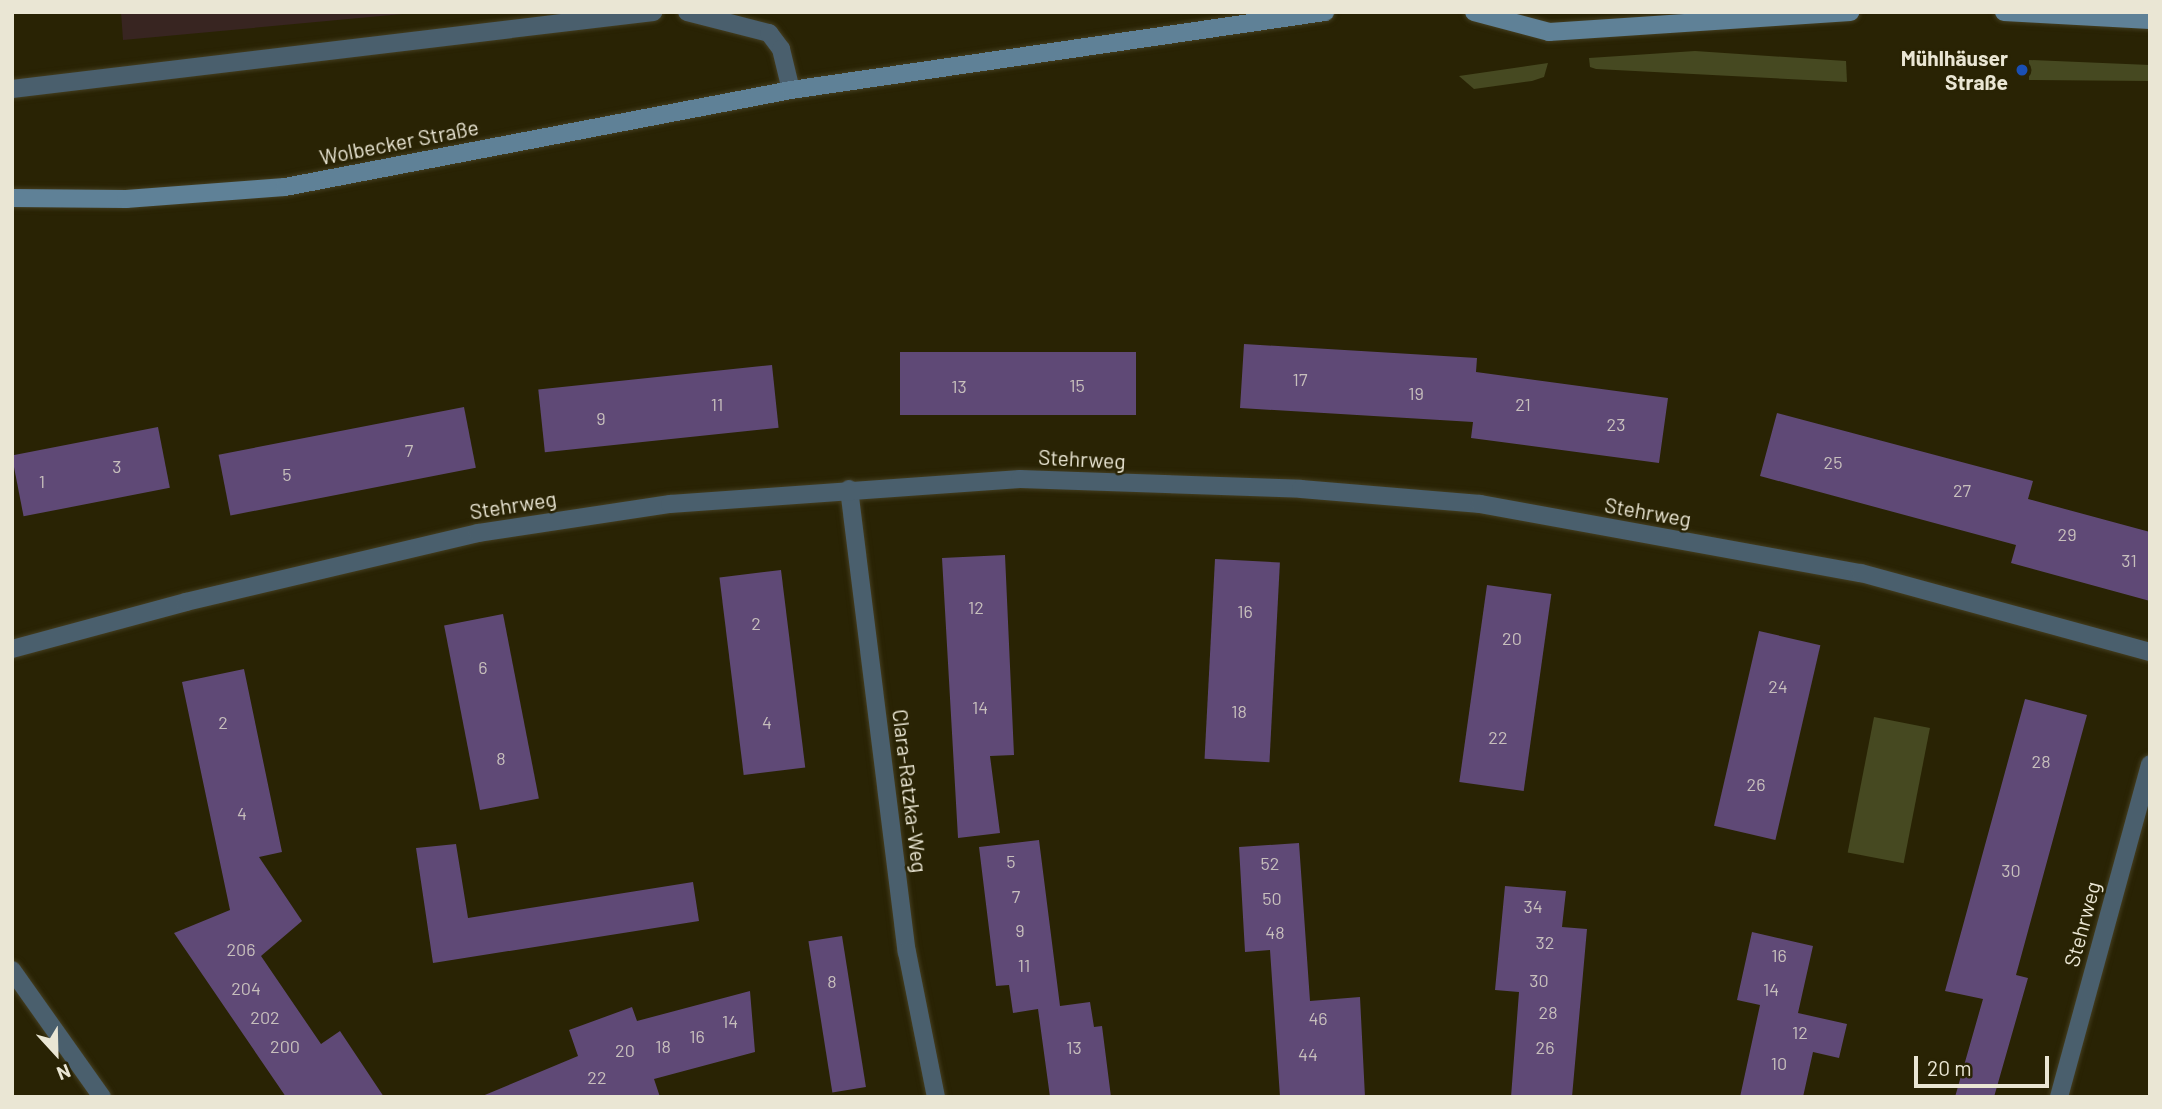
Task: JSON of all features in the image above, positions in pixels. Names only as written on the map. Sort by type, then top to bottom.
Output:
[{"type":"main road","name":"Wolbecker Straße","points":[[12,198],[126,200],[285,187],[791,90],[1325,12]]},
{"type":"main road","points":[[1474,12],[1549,32],[1850,12]]},
{"type":"main road","points":[[2004,12],[2150,20]]},
{"type":"street","points":[[12,89],[653,12]]},
{"type":"street","points":[[687,12],[769,33],[781,49],[791,90]]},
{"type":"street","name":"Stehrweg","points":[[12,649],[186,602],[478,533],[670,504],[849,489],[1020,480],[1301,489],[1480,504],[1860,573],[2150,652]]},
{"type":"street","name":"Clara-Ratzka-Weg","points":[[849,489],[907,952],[936,1097]]},
{"type":"street","name":"Stehrweg","points":[[2059,1097],[2150,764]]},
{"type":"street","points":[[12,970],[102,1097]]},
{"type":"shaded area","points":[[121,12],[424,12],[123,40]]},
{"type":"green space","points":[[1695,51],[1846,61],[1847,82],[1596,69],[1590,67],[1589,58]]},
{"type":"green space","points":[[2029,60],[2150,65],[2150,81],[2029,80]]},
{"type":"green space","points":[[1548,63],[1544,77],[1532,81],[1474,89],[1459,76]]},
{"type":"green space","points":[[1874,717],[1930,728],[1904,863],[1848,852]]},
{"type":"building","points":[[1244,344],[1477,358],[1476,372],[1668,398],[1659,463],[1471,438],[1473,422],[1240,408]]},
{"type":"building","points":[[900,352],[1136,352],[1136,415],[900,415]]},
{"type":"building","points":[[772,365],[779,428],[545,452],[538,390]]},
{"type":"building","points":[[464,407],[476,468],[230,516],[219,455]]},
{"type":"building","points":[[1777,413],[2033,481],[2028,499],[2150,532],[2150,601],[2011,563],[2016,545],[1760,476]]},
{"type":"building","points":[[158,427],[170,488],[24,516],[12,455]]},
{"type":"building","points":[[1005,555],[1014,755],[990,756],[1000,833],[958,838],[942,558]]},
{"type":"building","points":[[1215,559],[1280,562],[1269,762],[1205,759]]},
{"type":"building","points":[[781,570],[805,768],[744,775],[719,578]]},
{"type":"building","points":[[1487,585],[1551,594],[1524,791],[1459,782]]},
{"type":"building","points":[[503,614],[539,799],[480,810],[444,625]]},
{"type":"building","points":[[1759,631],[1820,645],[1775,840],[1714,826]]},
{"type":"building","points":[[244,669],[282,852],[259,857],[302,921],[261,956],[321,1044],[340,1031],[384,1097],[286,1097],[174,933],[230,910],[182,682]]},
{"type":"building","points":[[2025,699],[2087,715],[2016,975],[2028,978],[1994,1097],[1955,1097],[1983,999],[1945,991]]},
{"type":"building","points":[[1039,840],[1060,1006],[1090,1002],[1094,1027],[1102,1026],[1111,1097],[1050,1097],[1038,1009],[1013,1013],[1009,985],[996,986],[979,847]]},
{"type":"building","points":[[1299,843],[1310,1001],[1360,997],[1365,1097],[1280,1097],[1270,950],[1245,952],[1239,847]]},
{"type":"building","points":[[456,844],[468,918],[693,882],[699,921],[433,963],[416,848]]},
{"type":"building","points":[[1505,886],[1566,891],[1562,927],[1587,929],[1572,1097],[1511,1097],[1519,992],[1495,990]]},
{"type":"building","points":[[1752,932],[1813,946],[1798,1013],[1847,1024],[1839,1058],[1813,1052],[1803,1097],[1740,1097],[1760,1005],[1737,1000]]},
{"type":"building","points":[[842,936],[866,1087],[832,1092],[808,941]]},
{"type":"building","points":[[750,991],[755,1052],[654,1079],[660,1097],[480,1097],[578,1056],[569,1030],[632,1007],[637,1021]]},
{"type":"place","name":"Mühlhäuser Straße","points":[[2022,70]]}]
